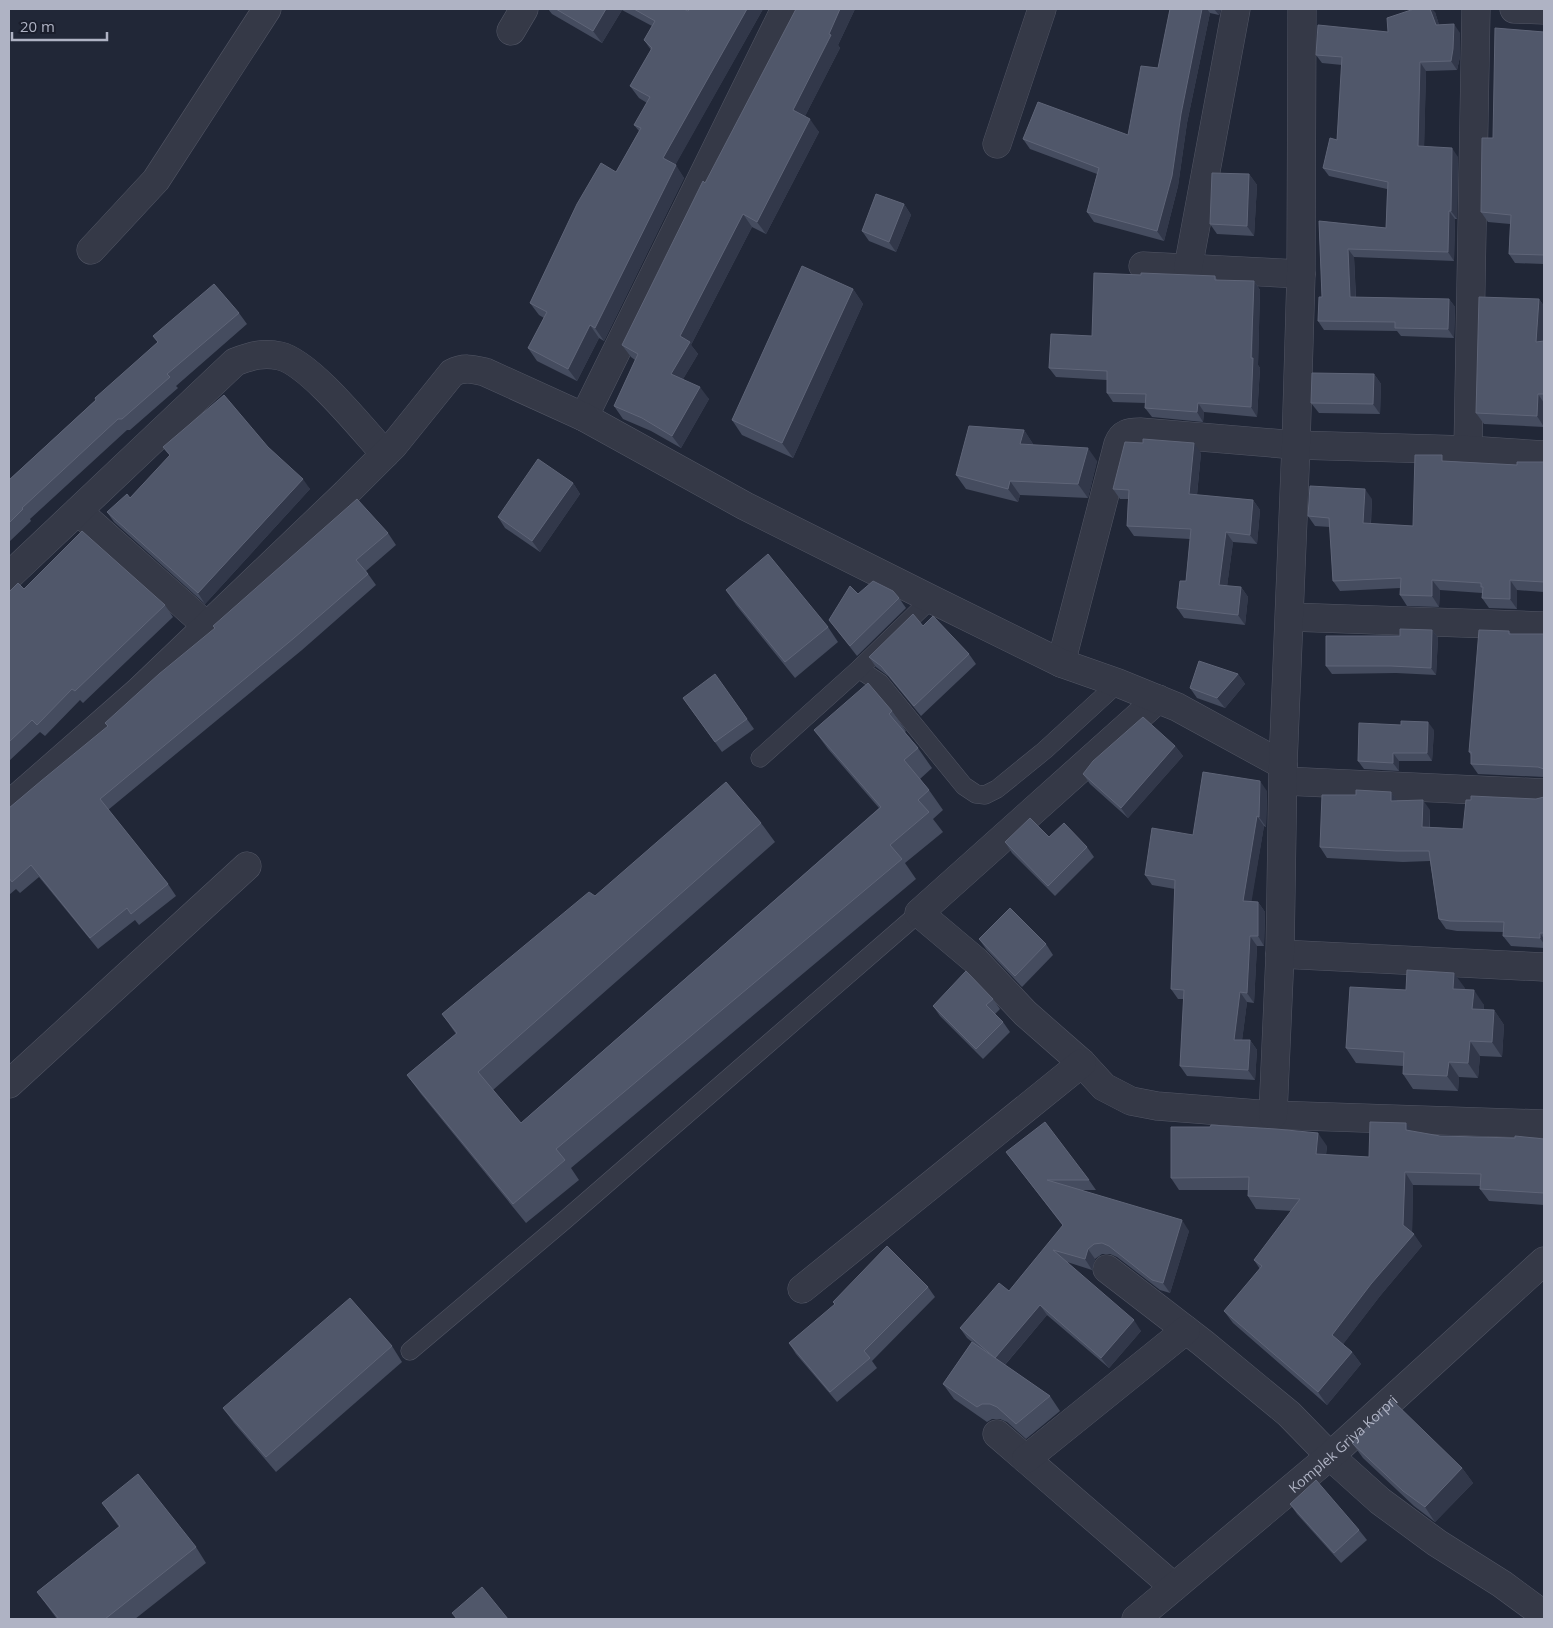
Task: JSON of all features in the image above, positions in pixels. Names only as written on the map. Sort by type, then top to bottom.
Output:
[{"type":"street","points":[[91,250],[156,180],[267,9]]},
{"type":"street","points":[[584,417],[785,9]]},
{"type":"street","points":[[998,144],[1042,9]]},
{"type":"street","points":[[1188,268],[1236,9]]},
{"type":"street","points":[[1273,1114],[1280,954],[1284,773],[1301,274],[1302,9]]},
{"type":"street","points":[[1468,450],[1476,9]]},
{"type":"street","points":[[1514,9],[1544,10]]},
{"type":"street","points":[[1143,266],[1301,274]]},
{"type":"street","points":[[9,576],[235,362],[259,354],[281,356],[302,368],[338,400],[385,454]]},
{"type":"street","points":[[9,805],[138,692],[385,454],[452,373],[460,369],[475,369],[485,372],[584,417],[744,506],[1060,663],[1118,683],[1177,707],[1284,773],[1544,792]]},
{"type":"street","points":[[1060,663],[1120,438],[1125,434],[1140,432],[1296,445],[1468,450],[1544,455]]},
{"type":"street","points":[[78,510],[207,626]]},
{"type":"street","points":[[1290,617],[1544,626]]},
{"type":"street","points":[[1158,699],[919,913],[976,961],[1025,1013],[1082,1063],[1104,1087],[1131,1101],[1157,1106],[1273,1114],[1544,1124]]},
{"type":"street","points":[[9,1084],[247,866]]},
{"type":"street","points":[[1280,954],[1544,967]]},
{"type":"street","points":[[802,1289],[1082,1063]]},
{"type":"street","name":"Komplek Griya Korpri","points":[[1136,1619],[1330,1456],[1544,1261]]},
{"type":"street","points":[[1107,1268],[1289,1414],[1330,1456],[1380,1502],[1502,1584],[1544,1615]]},
{"type":"street","points":[[1026,1459],[1186,1330]]},
{"type":"street","points":[[997,1434],[1174,1587]]},
{"type":"lane","points":[[760,758],[859,669],[931,599]]},
{"type":"lane","points":[[859,669],[880,683],[964,786],[976,794],[985,795],[997,790],[1045,750],[1118,683]]},
{"type":"lane","points":[[410,1351],[566,1220],[919,913]]},
{"type":"building","points":[[556,9],[606,9],[593,31]]},
{"type":"building","points":[[634,9],[684,9],[688,11],[690,9],[747,9],[663,158],[676,165],[595,328],[590,325],[568,369],[528,348],[547,312],[530,303],[577,204],[601,163],[616,172],[641,128],[634,125],[650,97],[630,86],[652,48],[644,40],[655,21]]},
{"type":"building","points":[[796,9],[840,9],[829,34],[831,35],[793,110],[810,119],[757,222],[743,214],[680,336],[690,342],[671,374],[700,387],[672,436],[642,418],[614,406],[638,354],[622,345],[703,181],[705,183]]},
{"type":"building","points":[[1170,9],[1202,9],[1181,114],[1172,176],[1157,231],[1087,212],[1099,168],[1023,139],[1038,102],[1128,135],[1141,66],[1158,68]]},
{"type":"building","points":[[1414,9],[1430,9],[1436,25],[1454,24],[1451,61],[1420,62],[1418,146],[1452,148],[1448,252],[1348,249],[1350,297],[1449,299],[1448,329],[1395,328],[1395,322],[1318,321],[1319,297],[1322,297],[1319,221],[1386,228],[1388,182],[1323,168],[1330,138],[1337,140],[1342,57],[1316,55],[1318,25],[1388,32],[1387,18]]},
{"type":"building","points":[[1495,28],[1544,32],[1544,255],[1509,254],[1511,215],[1481,212],[1482,138],[1493,138]]},
{"type":"building","points":[[1212,173],[1249,174],[1247,226],[1210,224]]},
{"type":"building","points":[[876,194],[904,204],[889,242],[862,231]]},
{"type":"building","points":[[802,266],[853,289],[782,443],[732,420]]},
{"type":"building","points":[[1094,273],[1215,276],[1215,280],[1254,281],[1251,407],[1198,403],[1197,412],[1145,408],[1146,394],[1107,393],[1107,371],[1049,368],[1051,334],[1092,336]]},
{"type":"building","points":[[214,284],[239,313],[167,374],[170,377],[122,419],[118,419],[22,508],[9,523],[9,480],[96,400],[95,398],[158,342],[153,336]]},
{"type":"building","points":[[1479,297],[1539,299],[1536,342],[1544,341],[1544,394],[1538,394],[1537,416],[1476,413]]},
{"type":"building","points":[[1312,373],[1374,374],[1373,404],[1311,403]]},
{"type":"building","points":[[224,395],[268,447],[303,479],[198,593],[107,512],[127,494],[130,498],[170,455],[163,447]]},
{"type":"building","points":[[969,426],[1024,430],[1020,444],[1088,448],[1078,484],[1010,481],[1008,489],[956,475]]},
{"type":"building","points":[[1143,439],[1194,443],[1189,494],[1253,500],[1250,535],[1226,532],[1219,585],[1241,587],[1238,615],[1177,608],[1180,581],[1186,581],[1191,529],[1127,526],[1129,490],[1113,489],[1125,442],[1143,443]]},
{"type":"building","points":[[1415,455],[1442,455],[1442,461],[1517,465],[1517,462],[1544,462],[1544,582],[1510,580],[1510,599],[1482,598],[1483,587],[1481,587],[1481,583],[1432,580],[1432,596],[1400,595],[1401,578],[1333,581],[1329,518],[1308,516],[1310,486],[1365,489],[1363,523],[1413,526]]},
{"type":"building","points":[[538,459],[573,483],[532,541],[498,517]]},
{"type":"building","points":[[357,499],[388,533],[356,560],[368,574],[100,799],[168,884],[131,914],[127,908],[90,938],[31,865],[12,882],[9,878],[9,808],[108,726],[105,723],[159,674],[215,628],[213,626]]},
{"type":"building","points":[[82,531],[165,605],[75,691],[72,689],[37,725],[32,720],[9,742],[9,592],[18,583],[24,589]]},
{"type":"building","points":[[768,554],[828,627],[785,662],[726,590]]},
{"type":"building","points":[[873,581],[893,591],[899,598],[850,646],[829,620],[850,586],[858,594]]},
{"type":"building","points":[[913,614],[923,626],[933,616],[969,654],[914,706],[881,666],[869,657]]},
{"type":"building","points":[[1400,629],[1432,630],[1431,668],[1326,666],[1326,636],[1400,636]]},
{"type":"building","points":[[1479,630],[1509,631],[1509,634],[1544,634],[1544,769],[1538,767],[1471,764],[1471,752],[1469,752]]},
{"type":"building","points":[[1199,661],[1238,674],[1217,698],[1190,688]]},
{"type":"building","points":[[715,674],[747,719],[715,742],[683,698]]},
{"type":"building","points":[[868,683],[892,711],[889,714],[918,748],[904,760],[929,790],[918,800],[929,812],[890,845],[902,859],[556,1149],[565,1160],[513,1204],[407,1075],[457,1033],[442,1014],[589,892],[595,896],[726,782],[761,823],[478,1072],[521,1123],[881,807],[814,730]]},
{"type":"building","points":[[1143,717],[1175,746],[1121,808],[1083,774],[1093,761]]},
{"type":"building","points":[[1401,721],[1428,722],[1427,753],[1393,753],[1393,763],[1358,761],[1359,723],[1401,725]]},
{"type":"building","points":[[1203,772],[1260,781],[1259,817],[1257,816],[1243,901],[1258,902],[1258,936],[1250,936],[1247,993],[1240,992],[1234,1040],[1250,1040],[1248,1070],[1180,1066],[1184,990],[1171,989],[1175,880],[1145,875],[1152,828],[1193,835]]},
{"type":"building","points":[[1356,790],[1391,792],[1391,801],[1423,800],[1422,827],[1463,829],[1466,800],[1471,800],[1471,796],[1536,799],[1544,797],[1544,933],[1540,933],[1540,938],[1503,936],[1504,922],[1439,919],[1429,851],[1320,847],[1322,795],[1356,795]]},
{"type":"building","points":[[1030,818],[1049,837],[1064,823],[1087,847],[1048,886],[1005,842]]},
{"type":"building","points":[[1010,908],[1046,944],[1015,976],[979,939]]},
{"type":"building","points":[[1407,970],[1454,973],[1453,989],[1474,990],[1472,1009],[1494,1010],[1492,1042],[1470,1041],[1468,1063],[1449,1062],[1447,1076],[1403,1074],[1404,1052],[1346,1048],[1350,987],[1406,990]]},
{"type":"building","points":[[966,971],[993,999],[986,1005],[1003,1022],[976,1049],[933,1006]]},
{"type":"building","points":[[1045,1122],[1089,1180],[1047,1180],[1182,1220],[1163,1283],[1152,1280],[1109,1246],[1102,1243],[1094,1244],[1088,1249],[1085,1259],[1053,1250],[1134,1320],[1101,1358],[1040,1305],[995,1358],[960,1328],[999,1283],[1009,1291],[1063,1225],[1006,1152]]},
{"type":"building","points":[[1370,1122],[1406,1123],[1406,1130],[1440,1136],[1515,1138],[1515,1136],[1544,1139],[1544,1193],[1480,1189],[1481,1174],[1405,1172],[1403,1225],[1414,1234],[1371,1284],[1332,1335],[1352,1352],[1318,1392],[1224,1311],[1262,1266],[1254,1260],[1300,1199],[1248,1196],[1249,1177],[1171,1178],[1171,1127],[1210,1127],[1211,1125],[1318,1133],[1316,1154],[1369,1157]]},
{"type":"building","points":[[887,1246],[928,1287],[864,1351],[870,1358],[830,1392],[789,1343],[835,1304],[833,1302]]},
{"type":"building","points":[[350,1298],[392,1346],[266,1457],[223,1408]]},
{"type":"building","points":[[972,1342],[1050,1396],[1016,1424],[997,1407],[990,1404],[982,1404],[977,1407],[943,1384]]},
{"type":"building","points":[[1392,1400],[1462,1468],[1425,1507],[1403,1491],[1352,1443]]},
{"type":"building","points":[[138,1474],[196,1547],[105,1619],[59,1619],[37,1592],[120,1526],[102,1503]]},
{"type":"building","points":[[1316,1480],[1359,1530],[1334,1553],[1290,1504]]},
{"type":"building","points":[[482,1587],[508,1619],[457,1619],[452,1613]]}]
